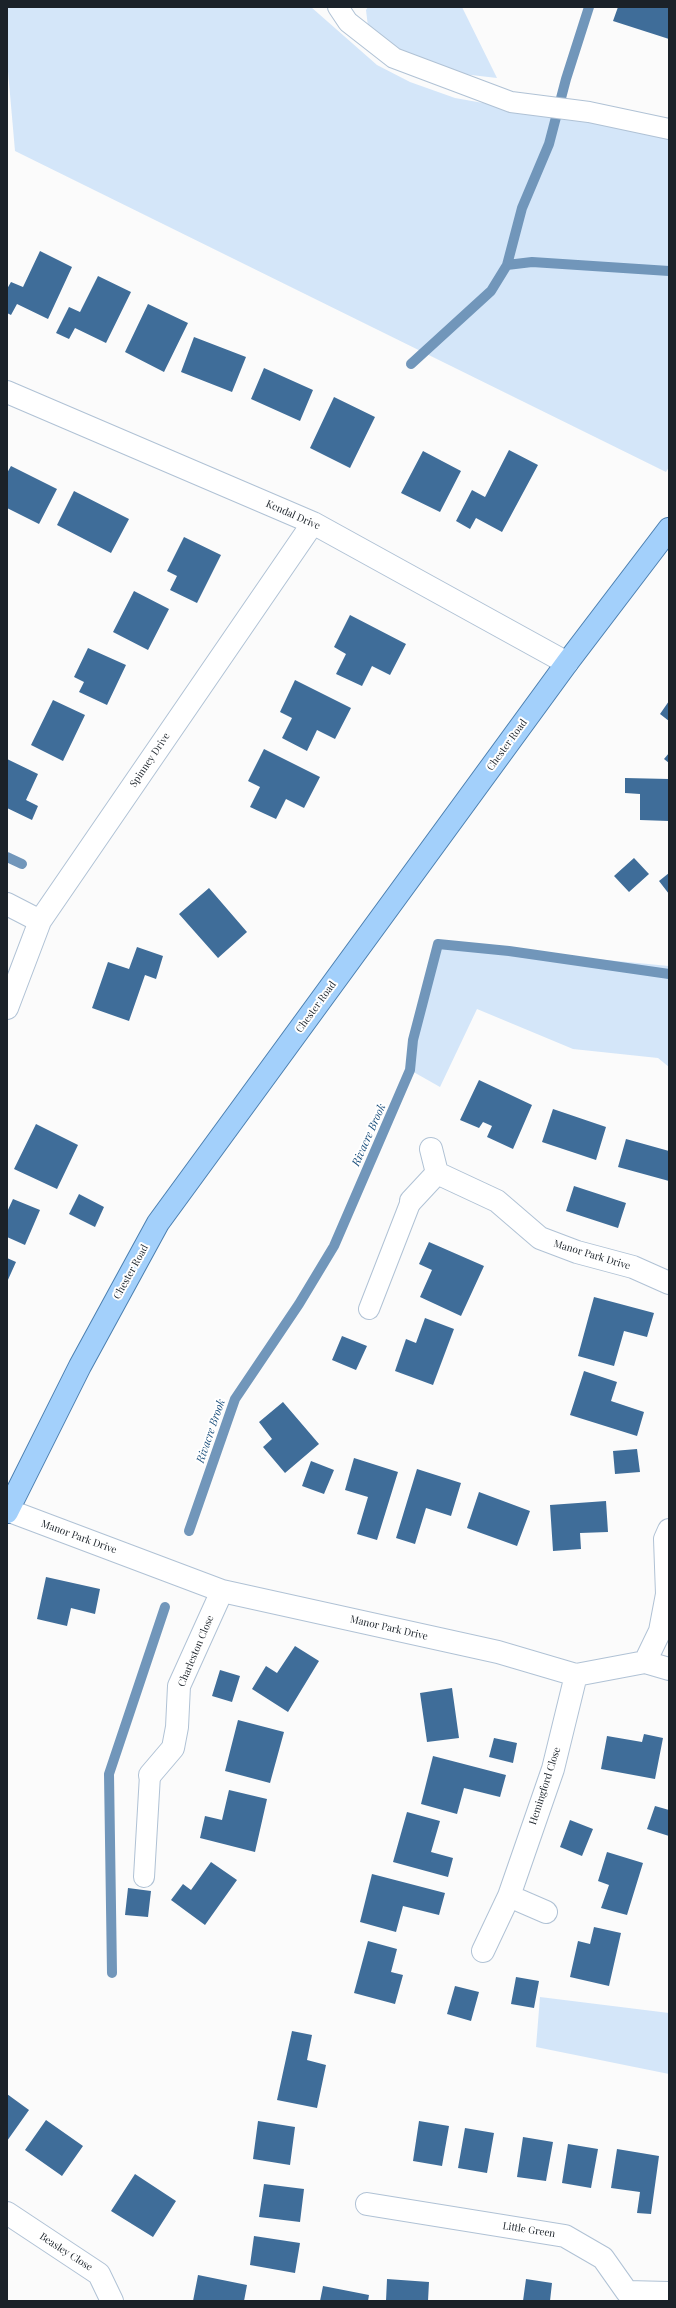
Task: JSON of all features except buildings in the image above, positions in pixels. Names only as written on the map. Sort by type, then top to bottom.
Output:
[{"type":"main road","name":"Chester Road","points":[[7,1511],[80,1366],[158,1223],[568,662],[669,529]]},
{"type":"street","name":"Kendal Drive","points":[[7,392],[313,523],[568,662]]},
{"type":"street","name":"Spinney Drive","points":[[7,1008],[40,921],[313,523]]},
{"type":"street","points":[[7,904],[40,921]]},
{"type":"street","points":[[411,1201],[437,1173],[431,1149]]},
{"type":"street","name":"Manor Park Drive","points":[[437,1173],[497,1201],[540,1238],[577,1252],[633,1267],[669,1283]]},
{"type":"street","name":"Manor Park Drive","points":[[7,1511],[222,1591],[498,1652],[576,1675],[645,1662]]},
{"type":"street","points":[[669,1530],[665,1539],[667,1594],[660,1631],[645,1662],[669,1669]]},
{"type":"street","name":"Charleston Close","points":[[150,1775],[173,1748],[177,1727],[179,1686],[222,1591]]},
{"type":"street","name":"Hemingford Close","points":[[484,1951],[509,1896],[553,1769],[576,1675]]},
{"type":"street","points":[[509,1896],[546,1912]]},
{"type":"street","name":"Little Green","points":[[367,2204],[565,2236],[604,2258],[625,2296],[669,2293]]},
{"type":"street","name":"Beasley Close","points":[[7,2213],[99,2274],[112,2301]]},
{"type":"lane","points":[[338,7],[348,22],[394,58],[504,99],[589,112],[669,129]]},
{"type":"lane","points":[[369,1309],[411,1201]]},
{"type":"lane","points":[[144,1877],[150,1775]]},
{"type":"shaded area","points":[[7,7],[311,7],[377,65],[410,82],[455,98],[669,136],[669,467],[666,472],[15,151],[7,60]]},
{"type":"shaded area","points":[[368,7],[462,7],[497,78],[454,73],[410,61],[369,35],[366,10]]},
{"type":"shaded area","points":[[438,944],[669,966],[669,1067],[658,1058],[573,1049],[477,1009],[440,1087],[410,1070],[413,1040]]},
{"type":"shaded area","points":[[540,1997],[669,2013],[669,2074],[536,2047]]},
{"type":"waterway","points":[[411,364],[491,291],[507,265],[522,208],[549,144],[566,79],[589,7]]},
{"type":"waterway","points":[[507,265],[532,262],[669,271]]},
{"type":"waterway","points":[[7,857],[22,864]]},
{"type":"waterway","name":"Rivacre Brook","points":[[189,1531],[235,1399],[299,1304],[334,1246],[410,1070],[413,1040],[438,944],[509,951],[669,974]]},
{"type":"waterway","points":[[112,1973],[109,1774],[165,1607]]}]
